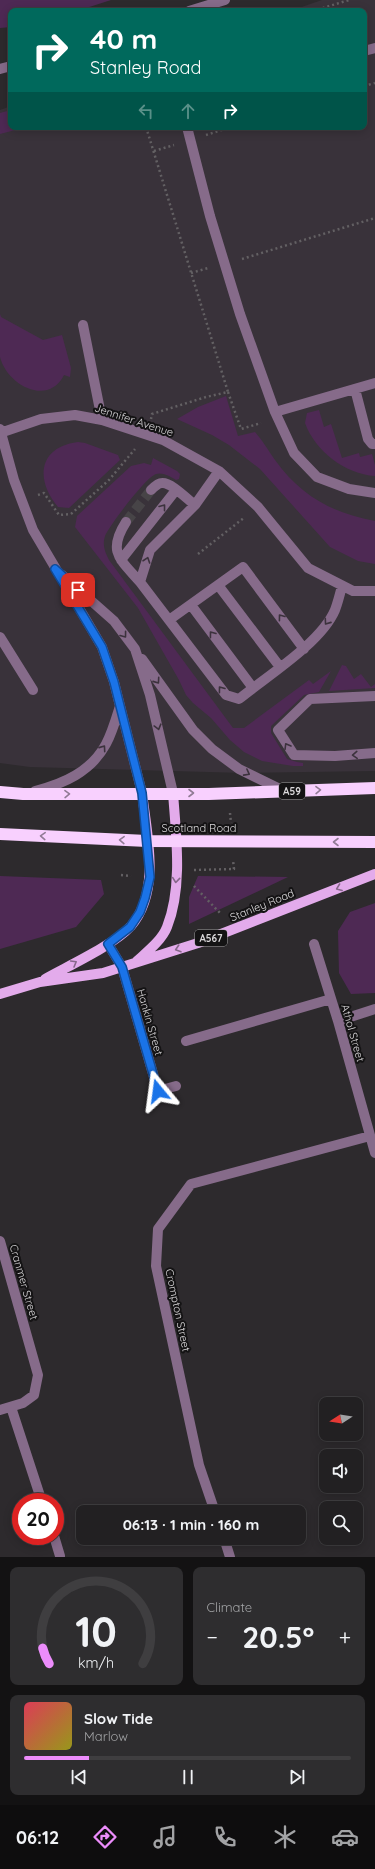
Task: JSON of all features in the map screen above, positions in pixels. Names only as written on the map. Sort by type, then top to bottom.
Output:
[{"type":"highway","name":"A59","points":[[0,792],[23,794],[173,793],[375,788]]},
{"type":"highway","name":"Scotland Road","points":[[0,834],[147,841],[375,842]]},
{"type":"main road","name":"Stanley Road","points":[[40,982],[108,944],[130,927],[140,912],[150,877],[142,793]]},
{"type":"main road","name":"Stanley Road","points":[[134,963],[153,947],[167,928],[176,879],[177,841],[173,793]]},
{"type":"main road","name":"Stanley Road","points":[[0,994],[40,982],[104,973],[198,943],[375,874]]},
{"type":"street","points":[[199,8],[225,0]]},
{"type":"street","points":[[188,130],[210,216],[240,314],[276,415],[294,453],[317,477],[349,490],[375,494]]},
{"type":"street","points":[[83,325],[102,420]]},
{"type":"street","points":[[276,415],[375,383]]},
{"type":"street","points":[[355,389],[368,439],[372,444],[375,444]]},
{"type":"street","name":"Jennifer Avenue","points":[[142,793],[120,706],[102,647],[33,530],[0,432],[41,419],[75,415],[102,420],[163,440],[219,471],[258,507],[308,568],[353,591],[375,591]]},
{"type":"street","points":[[140,582],[150,550],[195,505],[219,471]]},
{"type":"street","points":[[151,490],[156,485],[162,483],[170,485],[195,505]]},
{"type":"street","points":[[121,560],[176,490]]},
{"type":"street","points":[[126,522],[116,542],[121,560],[140,582],[226,695],[239,699],[304,649],[317,637],[335,611],[342,586]]},
{"type":"street","points":[[169,620],[243,567],[304,649]]},
{"type":"street","name":"Jennifer Avenue","points":[[55,569],[114,621],[135,649],[150,695],[173,793]]},
{"type":"street","points":[[218,585],[280,667]]},
{"type":"street","points":[[190,605],[253,688]]},
{"type":"street","points":[[0,638],[33,690]]},
{"type":"street","points":[[135,649],[193,730],[204,741],[239,769],[285,791]]},
{"type":"street","points":[[375,696],[310,699],[278,730],[294,756],[335,756],[375,753]]},
{"type":"street","points":[[23,794],[61,784],[74,778],[82,771],[106,745],[120,706]]},
{"type":"street","name":"Hankin Street","points":[[108,944],[122,967],[158,1091],[176,1086]]},
{"type":"street","name":"Athol Street","points":[[314,944],[338,1021],[375,1153]]},
{"type":"street","points":[[186,1041],[331,999]]},
{"type":"street","points":[[338,1021],[375,1009]]},
{"type":"street","name":"Crompton Street","points":[[212,1505],[198,1465],[156,1266],[158,1229],[191,1184],[370,1136]]},
{"type":"street","name":"Cranmer Street","points":[[0,1241],[3,1261],[26,1329],[38,1375],[34,1395],[22,1403],[11,1407]]},
{"type":"street","points":[[0,1410],[11,1407],[39,1493]]},
{"type":"street","points":[[57,1545],[60,1556]]},
{"type":"street","points":[[226,1545],[230,1557]]},
{"type":"path","points":[[323,8],[349,0]]},
{"type":"path","points":[[147,130],[228,392],[241,429],[276,415]]},
{"type":"path","points":[[191,273],[375,218]]},
{"type":"path","points":[[22,500],[44,493],[59,516],[70,514],[109,480],[146,435],[152,414],[206,397],[228,392]]},
{"type":"path","points":[[198,554],[258,507]]},
{"type":"path","points":[[176,879],[188,880],[222,914],[216,917]]},
{"type":"shaded area","points":[[0,0],[111,0],[86,8],[8,8],[8,27],[0,28]]},
{"type":"shaded area","points":[[322,0],[375,0],[375,771],[244,773],[30,767],[0,763],[0,110],[8,107],[8,130],[367,130],[367,8],[299,8]]},
{"type":"shaded area","points":[[8,111],[8,130],[15,130],[0,134],[0,113]]},
{"type":"shaded area","points":[[0,314],[1,317],[43,340],[62,335],[71,368],[70,377],[64,375],[57,385],[48,390],[39,391],[19,383],[11,376],[4,367],[0,357]]},
{"type":"shaded area","points":[[226,396],[238,436],[255,432],[285,473],[296,484],[319,501],[331,508],[359,518],[375,521],[375,564],[358,561],[330,547],[260,469],[229,445],[212,435],[177,419],[198,407]]},
{"type":"shaded area","points":[[319,410],[324,427],[331,424],[342,458],[359,453],[360,457],[372,454],[375,465],[375,476],[353,471],[342,466],[324,452],[316,443],[305,423],[307,413]]},
{"type":"shaded area","points":[[78,442],[85,443],[118,455],[120,460],[69,508],[58,507],[46,486],[44,466],[48,458],[55,450],[65,445]]},
{"type":"shaded area","points":[[153,458],[177,471],[180,474],[179,479],[176,480],[166,475],[156,474],[151,477],[137,492],[120,513],[105,536],[105,551],[109,560],[233,728],[244,728],[309,680],[313,684],[331,671],[319,692],[304,695],[271,726],[271,733],[287,759],[303,763],[303,766],[293,766],[262,761],[244,752],[230,740],[211,718],[193,703],[186,695],[138,608],[75,527],[77,516],[131,466],[144,463],[151,465]]},
{"type":"shaded area","points":[[342,665],[346,666],[354,679],[361,674],[371,687],[375,684],[375,688],[329,691]]},
{"type":"shaded area","points":[[0,876],[101,880],[104,894],[76,927],[0,949]]},
{"type":"shaded area","points":[[198,876],[288,877],[189,924],[189,897]]},
{"type":"shaded area","points":[[375,903],[375,993],[351,994],[339,973],[338,931],[350,912]]},
{"type":"tunnel","points":[[126,522],[151,490]]},
{"type":"route","points":[[78,590],[55,569],[102,647],[114,682],[142,793],[150,877],[140,912],[130,927],[108,944],[122,967],[158,1091]]}]
